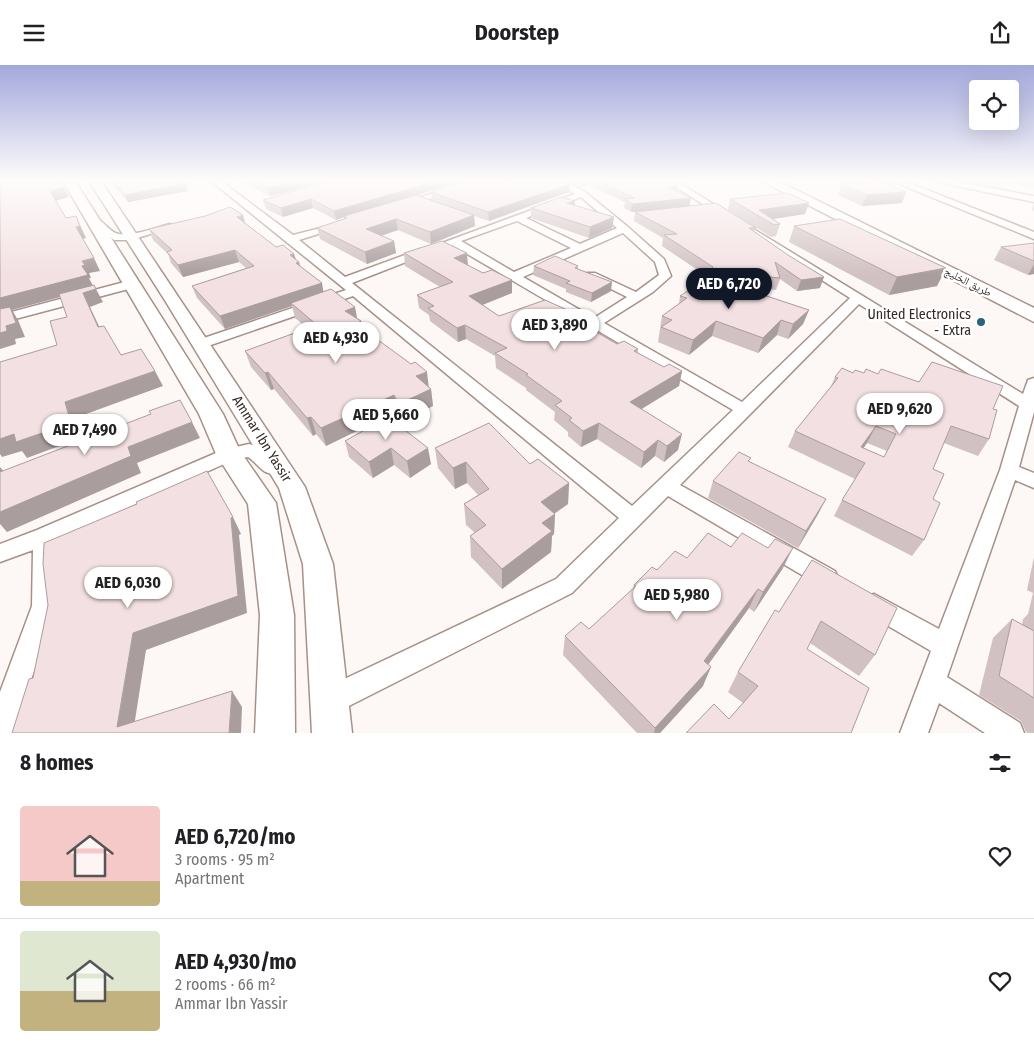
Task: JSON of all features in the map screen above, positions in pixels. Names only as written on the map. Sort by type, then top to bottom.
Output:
[{"type":"main road","name":"طريق الخليج","points":[[830,212],[1034,315]]},
{"type":"main road","name":"طريق الخليج","points":[[854,212],[1034,300]]},
{"type":"street","points":[[88,212],[211,414],[229,454],[262,503],[277,615],[275,733]]},
{"type":"street","name":"Ammar Ibn Yassir","points":[[113,212],[175,302],[292,487],[318,564],[332,733]]},
{"type":"street","points":[[256,212],[633,518]]},
{"type":"street","points":[[200,344],[349,287],[453,241],[531,212]]},
{"type":"street","points":[[595,323],[637,297],[665,276],[660,261],[604,212]]},
{"type":"street","points":[[723,212],[1027,404]]},
{"type":"street","points":[[976,212],[1034,235]]},
{"type":"street","points":[[518,217],[579,248]]},
{"type":"street","points":[[612,219],[631,217]]},
{"type":"street","points":[[92,219],[114,237],[130,237],[176,225]]},
{"type":"street","points":[[472,220],[490,227]]},
{"type":"street","points":[[291,239],[345,223]]},
{"type":"street","points":[[514,276],[624,229]]},
{"type":"street","points":[[453,241],[744,410]]},
{"type":"street","points":[[555,258],[637,297]]},
{"type":"street","points":[[0,319],[132,284]]},
{"type":"street","points":[[329,701],[564,586],[858,299]]},
{"type":"street","points":[[914,733],[944,645],[1009,471],[1034,383]]},
{"type":"street","points":[[0,553],[45,536],[229,454],[247,449],[257,452],[296,499]]},
{"type":"street","points":[[1009,471],[1034,481]]},
{"type":"street","points":[[666,486],[944,645]]},
{"type":"street","points":[[0,730],[44,606],[45,536]]},
{"type":"street","points":[[932,683],[1010,733]]},
{"type":"building","points":[[0,212],[63,212],[66,218],[76,216],[80,226],[76,227],[94,258],[82,261],[85,265],[82,266],[88,275],[0,298]]},
{"type":"building","points":[[216,212],[238,212],[243,215],[237,217],[276,247],[283,245],[294,254],[290,255],[299,262],[296,263],[322,283],[220,316],[192,286],[254,266],[235,250],[178,265],[167,252],[172,250],[149,229]]},
{"type":"building","points":[[357,212],[466,212],[474,215],[430,232],[396,219],[366,229],[394,241],[365,252],[317,228],[347,218],[344,216]]},
{"type":"building","points":[[544,212],[598,212],[614,217],[590,227]]},
{"type":"building","points":[[635,212],[731,212],[756,228],[749,228],[824,277],[801,280],[775,262],[780,278],[710,271],[713,267],[664,235],[677,234]]},
{"type":"building","points":[[752,212],[762,212],[780,224],[774,225]]},
{"type":"building","points":[[840,219],[946,268],[897,277],[794,226]]},
{"type":"building","points":[[442,241],[467,253],[454,258],[483,273],[492,270],[512,280],[469,296],[499,316],[545,300],[592,321],[584,325],[617,344],[624,341],[638,349],[634,351],[664,367],[669,364],[682,371],[630,402],[682,434],[667,446],[658,440],[644,452],[599,423],[583,431],[569,420],[572,418],[555,405],[562,401],[526,375],[528,374],[495,353],[507,348],[465,325],[457,328],[428,308],[434,306],[417,295],[453,282],[404,253]]},
{"type":"building","points":[[1034,243],[1034,261],[1001,247]]},
{"type":"building","points":[[555,256],[578,266],[575,268],[612,282],[592,293],[566,283],[570,281],[534,266]]},
{"type":"building","points":[[709,277],[809,310],[793,324],[781,320],[763,338],[716,321],[693,340],[661,327],[672,320],[662,316],[687,298],[680,296]]},
{"type":"building","points":[[94,285],[96,289],[83,293],[98,327],[104,326],[121,355],[141,349],[155,371],[65,402],[71,423],[16,442],[14,434],[0,439],[0,362],[57,345],[50,321],[67,317],[59,294]]},
{"type":"building","points":[[331,289],[355,307],[345,311],[361,321],[356,324],[411,364],[415,362],[427,372],[416,376],[431,389],[399,404],[394,395],[321,428],[311,417],[307,418],[268,372],[265,373],[245,351],[317,325],[291,303]]},
{"type":"building","points":[[10,307],[16,323],[6,326],[7,331],[0,333],[0,309]]},
{"type":"building","points":[[932,362],[1003,386],[993,409],[997,410],[989,439],[951,426],[933,469],[944,474],[933,499],[940,503],[924,540],[842,500],[865,463],[795,431],[838,378],[835,377],[842,368],[853,373],[855,370],[864,373],[866,369],[878,374],[881,369],[919,382]],"holes":[[[876,426],[896,434],[884,457],[861,447]]]},
{"type":"building","points":[[180,400],[192,422],[128,447],[131,456],[0,512],[0,472],[151,414],[149,411]]},
{"type":"building","points":[[388,417],[428,448],[407,461],[391,448],[369,462],[345,441]]},
{"type":"building","points":[[489,423],[530,464],[538,459],[569,483],[541,502],[555,514],[542,523],[552,531],[502,569],[470,536],[486,525],[464,504],[489,489],[466,462],[453,468],[435,448]]},
{"type":"building","points":[[739,452],[751,458],[748,461],[826,499],[806,531],[713,481]]},
{"type":"building","points":[[207,471],[233,517],[231,518],[238,596],[133,633],[117,727],[232,691],[229,733],[12,733],[29,679],[33,678],[48,605],[43,564],[44,543],[137,504],[136,502]]},
{"type":"building","points":[[708,533],[731,547],[742,533],[768,548],[775,539],[793,548],[763,592],[758,589],[704,661],[711,667],[655,728],[565,636],[581,622],[589,629],[636,586],[634,585],[652,567],[657,570],[675,551],[687,558]]},
{"type":"building","points":[[812,560],[897,608],[875,655],[821,621],[807,649],[869,688],[851,733],[686,733],[714,704],[729,719],[758,686],[738,672],[775,610],[779,612]]},
{"type":"building","points":[[1012,619],[1034,631],[1034,698],[999,676]]},
{"type":"place","name":"United Electronics - Extra","points":[[981,322]]}]
